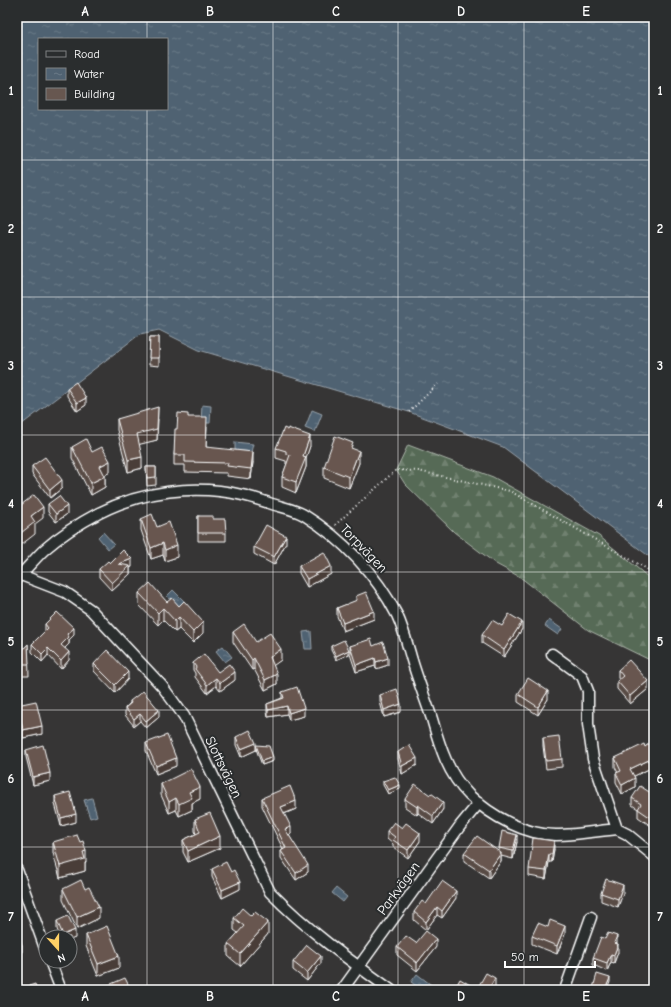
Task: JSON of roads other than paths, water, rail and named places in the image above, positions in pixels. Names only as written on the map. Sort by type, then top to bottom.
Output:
[{"type":"street","name":"Torpvägen","points":[[19,577],[45,550],[66,533],[100,513],[129,500],[154,493],[186,489],[242,494],[302,514],[329,532],[359,560],[384,591],[398,618],[435,733],[450,768],[459,783],[479,803],[513,824],[537,832],[556,835],[617,829]]},
{"type":"street","name":"Slottsvägen","points":[[19,577],[65,592],[91,610],[162,686],[184,716],[270,892],[283,905],[358,966],[391,990]]},
{"type":"street","points":[[552,654],[582,676],[588,691],[588,724],[592,759],[617,829],[627,834],[654,856]]},
{"type":"street","name":"Parkvägen","points":[[342,990],[460,826],[479,803]]},
{"type":"street","points":[[17,870],[38,929]]},
{"type":"street","points":[[565,990],[591,917]]},
{"type":"street","points":[[53,969],[60,990]]},
{"type":"water","points":[[17,17],[654,17],[654,560],[503,447],[409,412],[199,350],[159,330],[140,334],[17,428]]},
{"type":"water","points":[[202,405],[211,406],[210,423],[201,423]]},
{"type":"water","points":[[312,410],[322,414],[315,432],[305,428]]},
{"type":"water","points":[[235,442],[253,444],[251,452],[235,450]]},
{"type":"water","points":[[103,532],[114,544],[108,549],[98,537]]},
{"type":"water","points":[[173,590],[187,604],[180,610],[167,596]]},
{"type":"water","points":[[549,620],[562,629],[558,635],[545,626]]},
{"type":"water","points":[[311,631],[312,649],[305,649],[303,632]]},
{"type":"water","points":[[223,646],[232,657],[225,662],[216,651]]},
{"type":"water","points":[[92,798],[97,816],[90,818],[84,800]]},
{"type":"water","points":[[336,888],[347,897],[343,902],[332,893]]},
{"type":"water","points":[[417,974],[434,987],[432,990],[422,990],[411,982]]}]
